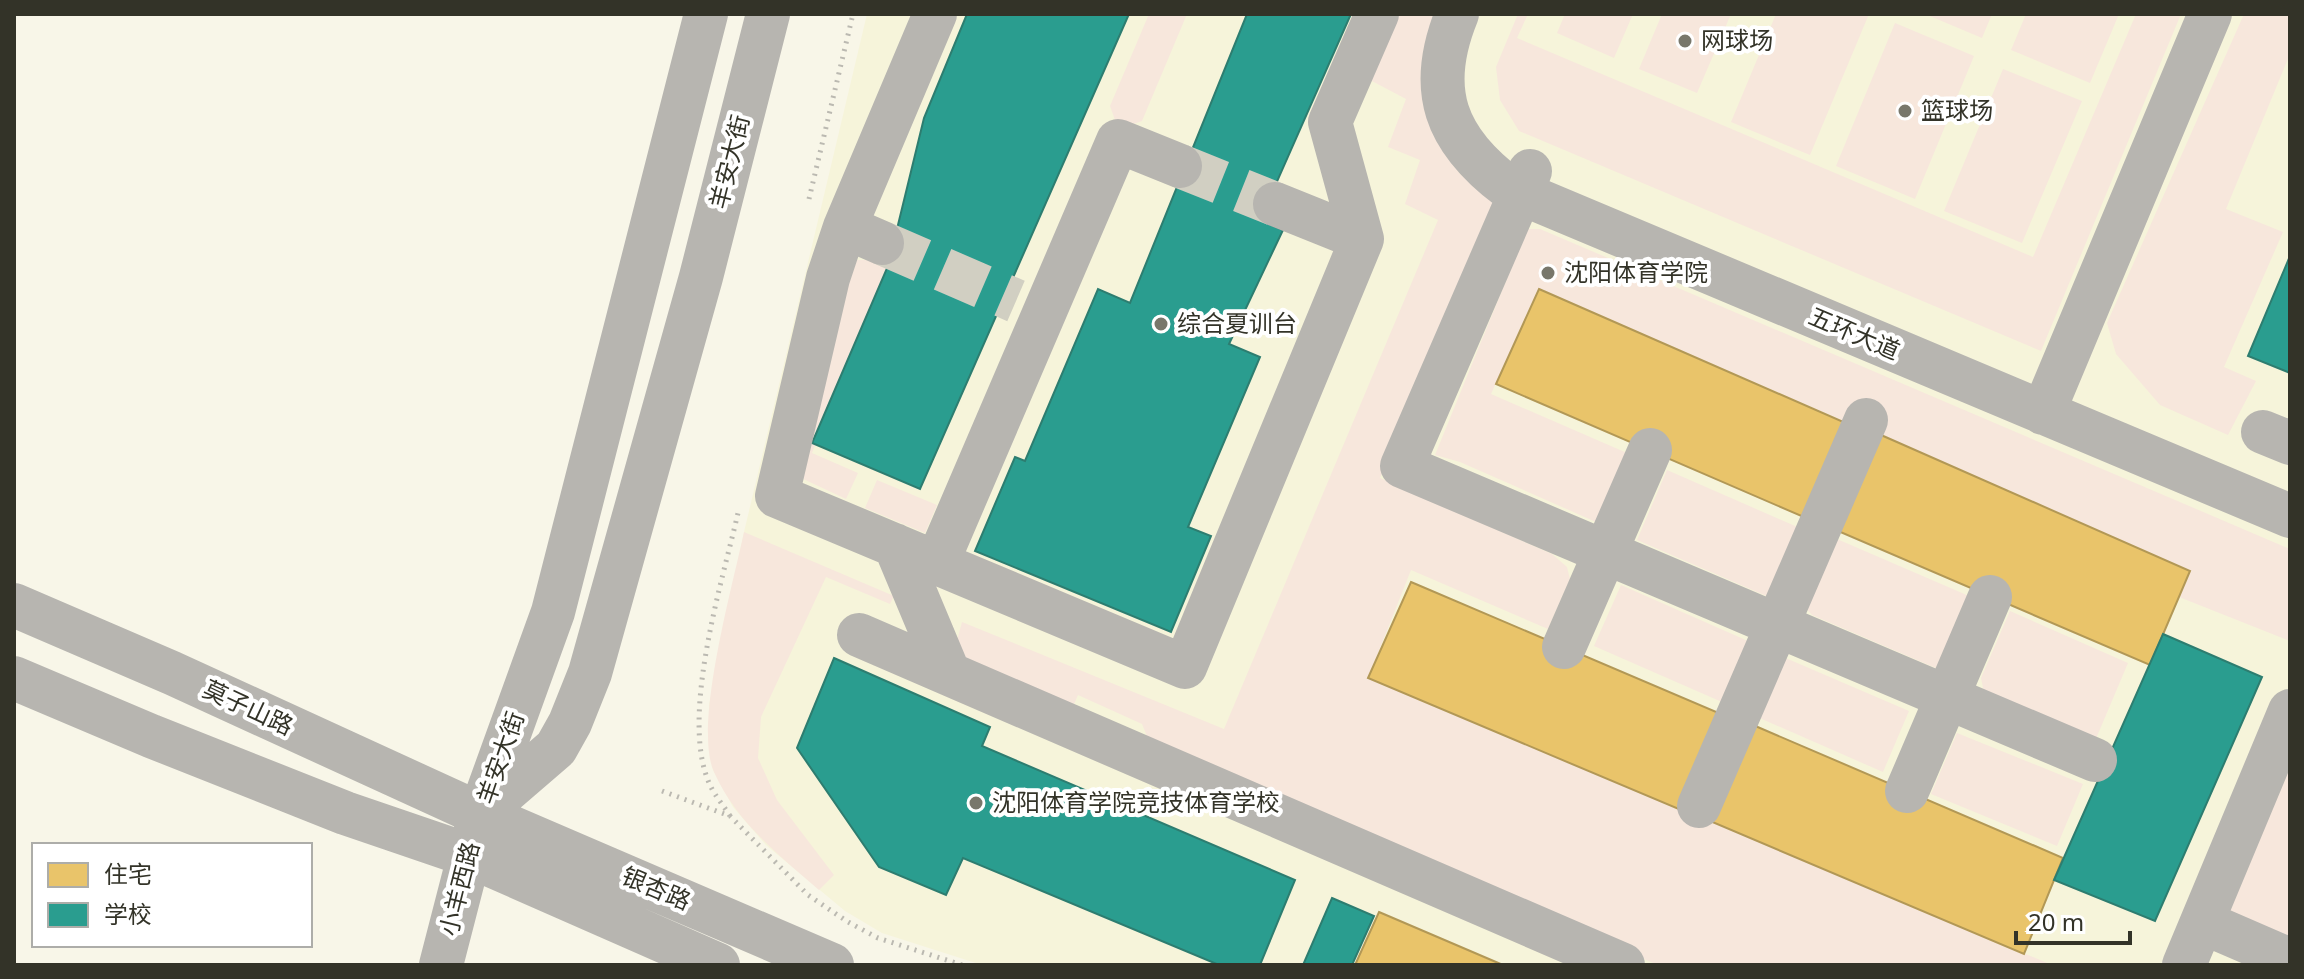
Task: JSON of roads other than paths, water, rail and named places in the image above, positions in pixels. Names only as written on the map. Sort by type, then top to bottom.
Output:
[{"type":"street","name":"羊安大街","points":[[480,814],[553,612],[706,14]]},
{"type":"street","name":"羊安大街","points":[[480,814],[556,748],[570,723],[590,673],[701,277],[768,14]]},
{"type":"street","points":[[935,14],[863,235],[828,278],[777,496],[1185,667],[1362,239],[1330,122],[1377,14]]},
{"type":"street","points":[[1457,14],[1449,32],[1441,73],[1461,111]]},
{"type":"street","points":[[1461,111],[1472,49],[1487,14]]},
{"type":"street","points":[[2048,401],[2210,14]]},
{"type":"street","name":"五环大道","points":[[1461,111],[1488,135],[1525,182],[2048,401],[2290,491]]},
{"type":"street","points":[[937,563],[1030,307],[1118,141],[1180,166]]},
{"type":"street","points":[[1525,182],[1402,466],[2095,760]]},
{"type":"street","points":[[1275,204],[1362,239]]},
{"type":"street","name":"五环大道","points":[[2048,401],[2290,516]]},
{"type":"street","points":[[1699,806],[1866,420]]},
{"type":"street","points":[[1564,647],[1650,450]]},
{"type":"street","points":[[895,545],[949,674]]},
{"type":"street","points":[[1907,791],[1990,597]]},
{"type":"street","name":"莫子山路","points":[[14,605],[172,673],[480,814]]},
{"type":"street","points":[[859,635],[1547,950],[1623,965]]},
{"type":"street","points":[[14,678],[331,807],[468,855],[718,965]]},
{"type":"street","points":[[2184,965],[2290,711]]},
{"type":"street","name":"小羊西路","points":[[441,965],[480,814]]},
{"type":"street","name":"银杏路","points":[[480,814],[832,965]]},
{"type":"street","points":[[2202,922],[2290,960]]},
{"type":"tunnel","points":[[1180,166],[1275,204]]},
{"type":"tunnel","points":[[882,243],[1016,301]]},
{"type":"place","name":"网球场","points":[[1685,41]]},
{"type":"place","name":"篮球场","points":[[1905,111]]},
{"type":"place","name":"沈阳体育学院","points":[[1548,273]]},
{"type":"place","name":"综合夏训台","points":[[1161,324]]},
{"type":"place","name":"沈阳体育学院竞技体育学校","points":[[976,803]]}]
